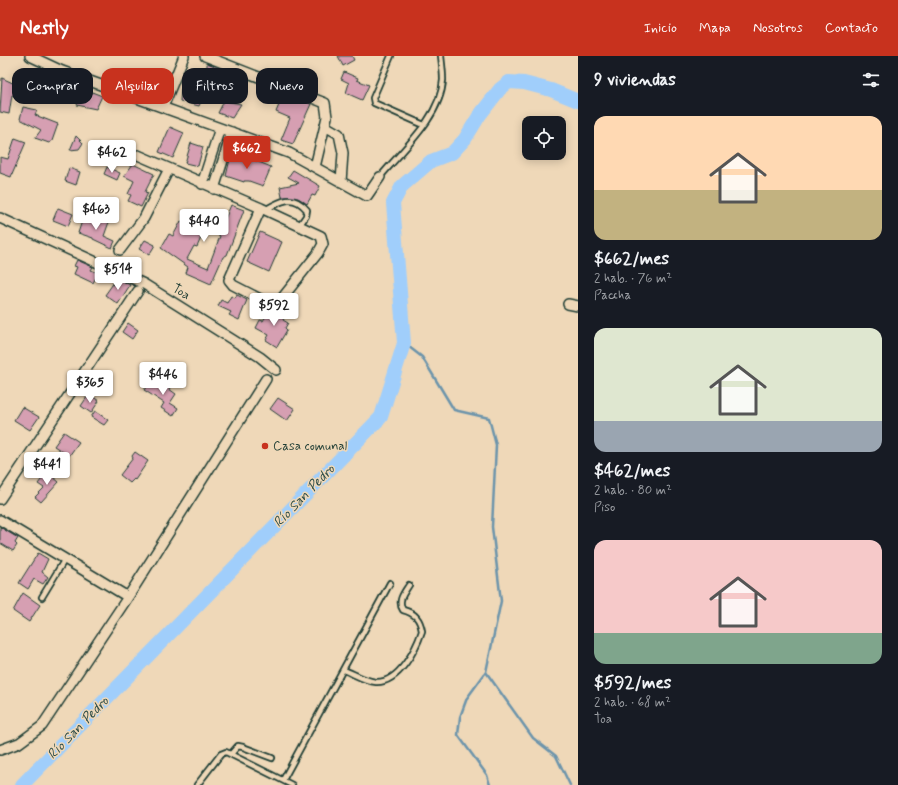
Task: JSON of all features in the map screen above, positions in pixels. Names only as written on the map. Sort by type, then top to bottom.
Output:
[{"type":"street","points":[[30,56],[62,71],[289,153],[367,196],[380,177]]},
{"type":"street","points":[[163,107],[184,56]]},
{"type":"street","points":[[205,56],[325,103],[327,117],[315,167]]},
{"type":"street","points":[[325,126],[339,134],[343,154],[341,182]]},
{"type":"street","points":[[202,184],[220,128]]},
{"type":"street","points":[[214,189],[232,132]]},
{"type":"street","points":[[138,155],[202,184],[263,209],[319,235],[323,244],[279,302],[268,303],[233,285],[229,280],[263,209]]},
{"type":"street","points":[[120,250],[144,218],[169,169]]},
{"type":"street","name":"Toa","points":[[0,218],[144,284],[260,357],[276,370]]},
{"type":"street","points":[[0,499],[138,291]]},
{"type":"street","points":[[568,304],[578,306]]},
{"type":"street","points":[[0,750],[19,743],[42,726],[128,597],[266,379]]},
{"type":"street","points":[[0,520],[128,597]]},
{"type":"lane","points":[[391,56],[373,98],[374,103],[424,125]]},
{"type":"lane","points":[[380,177],[424,125],[441,91],[441,56]]},
{"type":"lane","points":[[263,209],[282,200],[289,199],[307,210],[306,216],[299,226]]},
{"type":"lane","points":[[42,597],[65,559]]},
{"type":"lane","points":[[283,780],[390,583]]},
{"type":"lane","points":[[344,670],[377,682],[386,680],[400,670],[410,658],[422,631],[417,618],[412,612],[403,610],[400,605],[400,601],[409,585]]},
{"type":"lane","points":[[231,754],[238,746],[272,758]]},
{"type":"lane","points":[[197,785],[221,754],[226,752],[292,785]]},
{"type":"building","points":[[338,56],[352,56],[354,60],[343,66]]},
{"type":"building","points":[[207,63],[220,68],[207,68]]},
{"type":"building","points":[[344,72],[369,85],[362,100],[346,93],[349,83],[341,79]]},
{"type":"building","points":[[2,78],[12,83],[12,95],[9,114],[0,112]]},
{"type":"building","points":[[181,89],[182,102],[180,101]]},
{"type":"building","points":[[93,92],[101,96],[96,109],[77,105],[93,104]]},
{"type":"building","points":[[222,104],[241,104],[232,118],[218,113]]},
{"type":"building","points":[[279,104],[311,104],[293,144],[281,140],[290,118],[276,112]]},
{"type":"building","points":[[23,107],[37,110],[35,115],[58,124],[52,141],[49,143],[35,138],[41,130],[20,119]]},
{"type":"building","points":[[170,127],[184,133],[173,158],[159,152]]},
{"type":"building","points":[[76,136],[83,143],[79,149],[70,150]]},
{"type":"building","points":[[15,138],[26,142],[11,177],[0,173],[0,157],[8,159]]},
{"type":"building","points":[[191,143],[203,147],[198,166],[185,163]]},
{"type":"building","points":[[232,151],[271,167],[263,186],[226,176]]},
{"type":"building","points":[[133,164],[154,174],[145,192],[148,193],[141,207],[128,201],[131,195],[128,194],[134,181],[124,176]]},
{"type":"building","points":[[107,167],[120,173],[117,180],[104,174]]},
{"type":"building","points":[[69,168],[80,172],[76,185],[65,181]]},
{"type":"building","points":[[293,170],[320,186],[315,196],[312,195],[307,204],[298,198],[282,197],[280,187],[299,183],[288,177]]},
{"type":"building","points":[[231,205],[244,210],[227,255],[223,257],[211,284],[186,273],[188,267],[161,248],[169,234],[173,236],[181,221],[191,226],[194,218],[207,224],[197,247],[194,246],[187,259],[208,268],[220,236],[209,229],[216,216],[224,221]]},
{"type":"building","points":[[58,208],[73,214],[68,226],[53,220]]},
{"type":"building","points":[[83,218],[100,223],[101,220],[109,222],[104,236],[115,241],[112,248],[93,238],[78,233]]},
{"type":"building","points":[[260,232],[282,242],[269,272],[247,262]]},
{"type":"building","points":[[145,240],[155,245],[149,255],[139,249]]},
{"type":"building","points":[[77,260],[93,267],[91,270],[98,273],[93,283],[74,274],[77,267],[74,266]]},
{"type":"building","points":[[117,278],[130,285],[118,304],[105,295]]},
{"type":"building","points":[[237,295],[247,300],[239,320],[229,315],[231,312],[218,306],[221,300],[227,303],[231,296],[235,298]]},
{"type":"building","points":[[274,310],[285,316],[283,320],[288,323],[285,328],[287,330],[277,347],[266,340],[269,335],[256,328],[260,320],[263,321],[268,312],[272,314]]},
{"type":"building","points":[[128,323],[138,330],[132,339],[122,332]]},
{"type":"building","points":[[152,379],[164,386],[166,383],[171,386],[169,389],[176,394],[170,403],[178,408],[173,416],[161,408],[164,403],[144,390]]},
{"type":"building","points":[[89,394],[99,401],[91,413],[81,406]]},
{"type":"building","points":[[278,398],[295,409],[287,421],[270,409]]},
{"type":"building","points":[[22,407],[39,417],[30,430],[14,420]]},
{"type":"building","points":[[95,411],[108,420],[104,425],[91,417]]},
{"type":"building","points":[[64,432],[79,442],[69,456],[54,446]]},
{"type":"building","points":[[135,452],[148,461],[135,480],[134,479],[130,483],[120,475],[133,458],[132,456]]},
{"type":"building","points":[[47,472],[59,482],[41,502],[35,497],[44,488],[38,484]]},
{"type":"building","points":[[0,527],[18,538],[15,543],[17,545],[13,551],[0,543]]},
{"type":"building","points":[[38,553],[48,559],[42,572],[48,577],[43,584],[34,579],[28,589],[19,583]]},
{"type":"building","points":[[23,593],[40,605],[29,622],[13,611]]},
{"type":"waterway","name":"Río San Pedro","points":[[22,785],[381,417],[404,343],[393,203],[402,186],[431,161],[452,153],[465,139],[479,116],[500,89],[509,82],[524,83],[551,90],[578,101]]},
{"type":"waterway","points":[[404,343],[422,357],[454,410],[489,418],[496,445],[492,527],[501,601],[486,672],[467,698],[460,717],[458,735],[487,775],[490,785]]},
{"type":"waterway","points":[[486,672],[533,738],[556,756],[570,785]]},
{"type":"place","name":"Casa comunal","points":[[265,446]]}]
